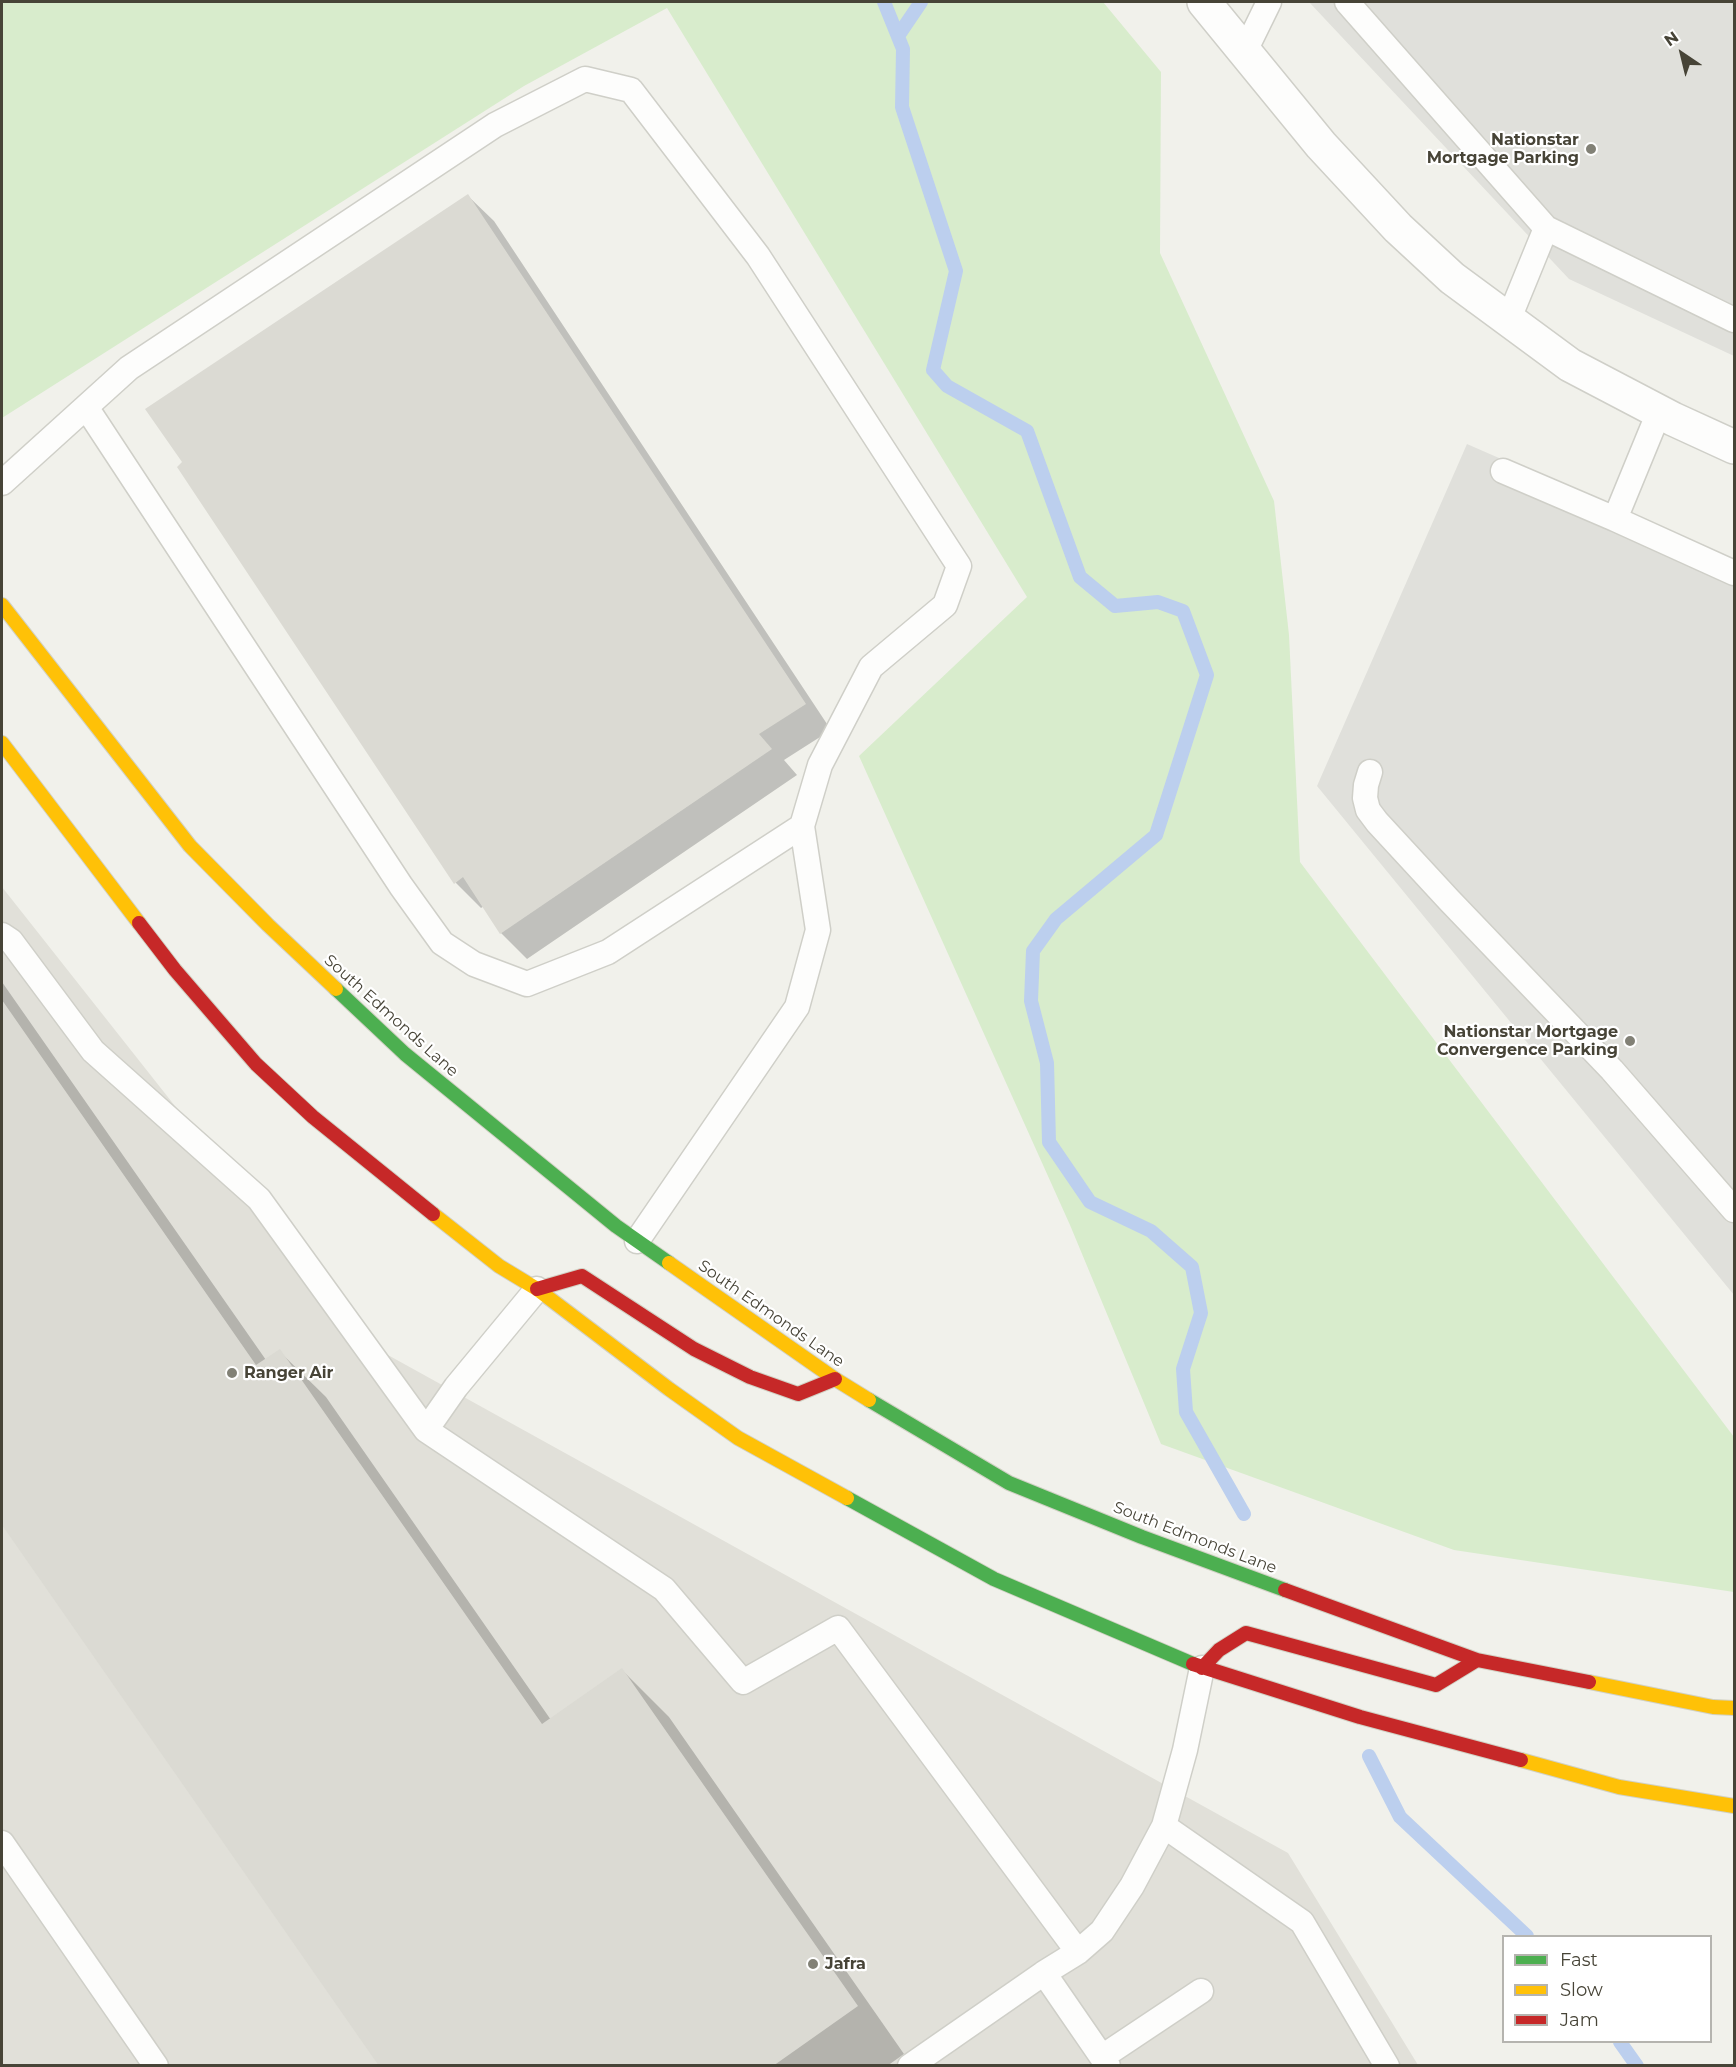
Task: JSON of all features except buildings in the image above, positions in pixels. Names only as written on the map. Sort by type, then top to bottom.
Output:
[{"type":"main road","name":"South Edmonds Lane","points":[[2,605],[190,846],[260,918],[405,1054],[588,1204],[637,1241],[835,1379],[1009,1484],[1142,1537],[1477,1660],[1713,1707],[1734,1708]]},
{"type":"main road","points":[[2,743],[175,970],[256,1064],[313,1117],[459,1235],[499,1266],[537,1289],[738,1438],[994,1580],[1202,1668],[1360,1717],[1619,1786],[1734,1806]]},
{"type":"main road","points":[[537,1289],[582,1276],[694,1349],[750,1377],[798,1394],[835,1379]]},
{"type":"main road","points":[[1202,1668],[1219,1650],[1246,1633],[1436,1685],[1477,1660]]},
{"type":"street","points":[[1204,2],[1321,145],[1398,228],[1452,278],[1570,365],[1659,412],[1734,447]]},
{"type":"lane","points":[[1245,51],[1269,2]]},
{"type":"lane","points":[[1347,2],[1545,228],[1734,320]]},
{"type":"lane","points":[[2,483],[129,368],[495,125],[585,79],[631,90],[758,256],[959,567],[945,605],[871,667],[820,765],[802,826],[818,930],[797,1007],[637,1241]]},
{"type":"lane","points":[[1508,321],[1545,228]]},
{"type":"lane","points":[[86,407],[401,886],[442,943],[474,964],[527,984],[608,952],[802,826]]},
{"type":"lane","points":[[1615,519],[1659,412]]},
{"type":"lane","points":[[1503,471],[1734,573]]},
{"type":"lane","points":[[1370,772],[1365,798],[1368,810],[1377,822],[1612,1070],[1734,1210]]},
{"type":"lane","points":[[2,935],[10,941],[93,1051],[259,1199],[426,1430],[664,1589],[743,1682],[838,1628],[1078,1952]]},
{"type":"lane","points":[[426,1430],[456,1387],[537,1289]]},
{"type":"lane","points":[[910,2066],[1078,1952],[1102,1931],[1132,1886],[1164,1826],[1185,1750],[1202,1668]]},
{"type":"lane","points":[[1164,1826],[1302,1922],[1387,2066]]},
{"type":"lane","points":[[2,1844],[156,2066]]},
{"type":"lane","points":[[1044,1973],[1105,2061],[1201,1991]]},
{"type":"shaded area","name":"Nationstar Mortgage Parking","points":[[1309,2],[1734,2],[1734,356],[1569,279]]},
{"type":"shaded area","name":"Nationstar Mortgage Convergence Parking","points":[[1467,444],[1734,561],[1734,1295],[1317,786]]},
{"type":"shaded area","points":[[2,887],[359,1339],[1288,1853],[1418,2065],[2,2065]]},
{"type":"green space","points":[[2,2],[1103,2],[1161,72],[1160,253],[1274,501],[1289,635],[1300,862],[1734,1437],[1734,1592],[1454,1550],[1161,1444],[1070,1225],[859,756],[1027,597],[667,8],[524,86],[2,418]]},
{"type":"waterway","points":[[884,2],[903,49],[902,107],[956,271],[933,370],[947,386],[1027,431],[1080,577],[1115,606],[1158,602],[1183,611],[1207,675],[1156,835],[1056,919],[1033,951],[1031,1001],[1047,1063],[1049,1142],[1090,1202],[1151,1231],[1192,1267],[1201,1313],[1183,1369],[1186,1412],[1244,1514]]},
{"type":"waterway","points":[[898,36],[921,2]]},
{"type":"waterway","points":[[1369,1756],[1400,1817],[1526,1935]]},
{"type":"waterway","points":[[1621,2043],[1637,2066]]},
{"type":"traffic: fast","points":[[336,989],[405,1054],[616,1226],[669,1263]]},
{"type":"traffic: fast","points":[[869,1400],[1009,1483],[1142,1537],[1285,1590]]},
{"type":"traffic: fast","points":[[847,1498],[994,1579],[1193,1664]]},
{"type":"traffic: slow","points":[[2,605],[190,846],[268,925],[336,989]]},
{"type":"traffic: slow","points":[[2,743],[139,923]]},
{"type":"traffic: slow","points":[[433,1214],[499,1266],[537,1289],[738,1438],[847,1498]]},
{"type":"traffic: slow","points":[[669,1263],[835,1379],[869,1400]]},
{"type":"traffic: slow","points":[[1589,1682],[1713,1707],[1734,1708]]},
{"type":"traffic: slow","points":[[1521,1760],[1619,1787],[1734,1806]]},
{"type":"traffic: jam","points":[[139,923],[175,970],[256,1064],[313,1117],[433,1214]]},
{"type":"traffic: jam","points":[[537,1289],[582,1276],[694,1349],[750,1377],[798,1394],[835,1379]]},
{"type":"traffic: jam","points":[[1285,1590],[1477,1660],[1589,1682]]},
{"type":"traffic: jam","points":[[1202,1668],[1219,1650],[1246,1633],[1436,1685],[1477,1660]]},
{"type":"traffic: jam","points":[[1193,1664],[1360,1717],[1521,1760]]},
{"type":"place","name":"Nationstar Mortgage Parking","points":[[1591,149]]},
{"type":"place","name":"Nationstar Mortgage Convergence Parking","points":[[1630,1041]]},
{"type":"place","name":"Ranger Air","points":[[232,1373]]},
{"type":"place","name":"Jafra","points":[[813,1964]]}]
